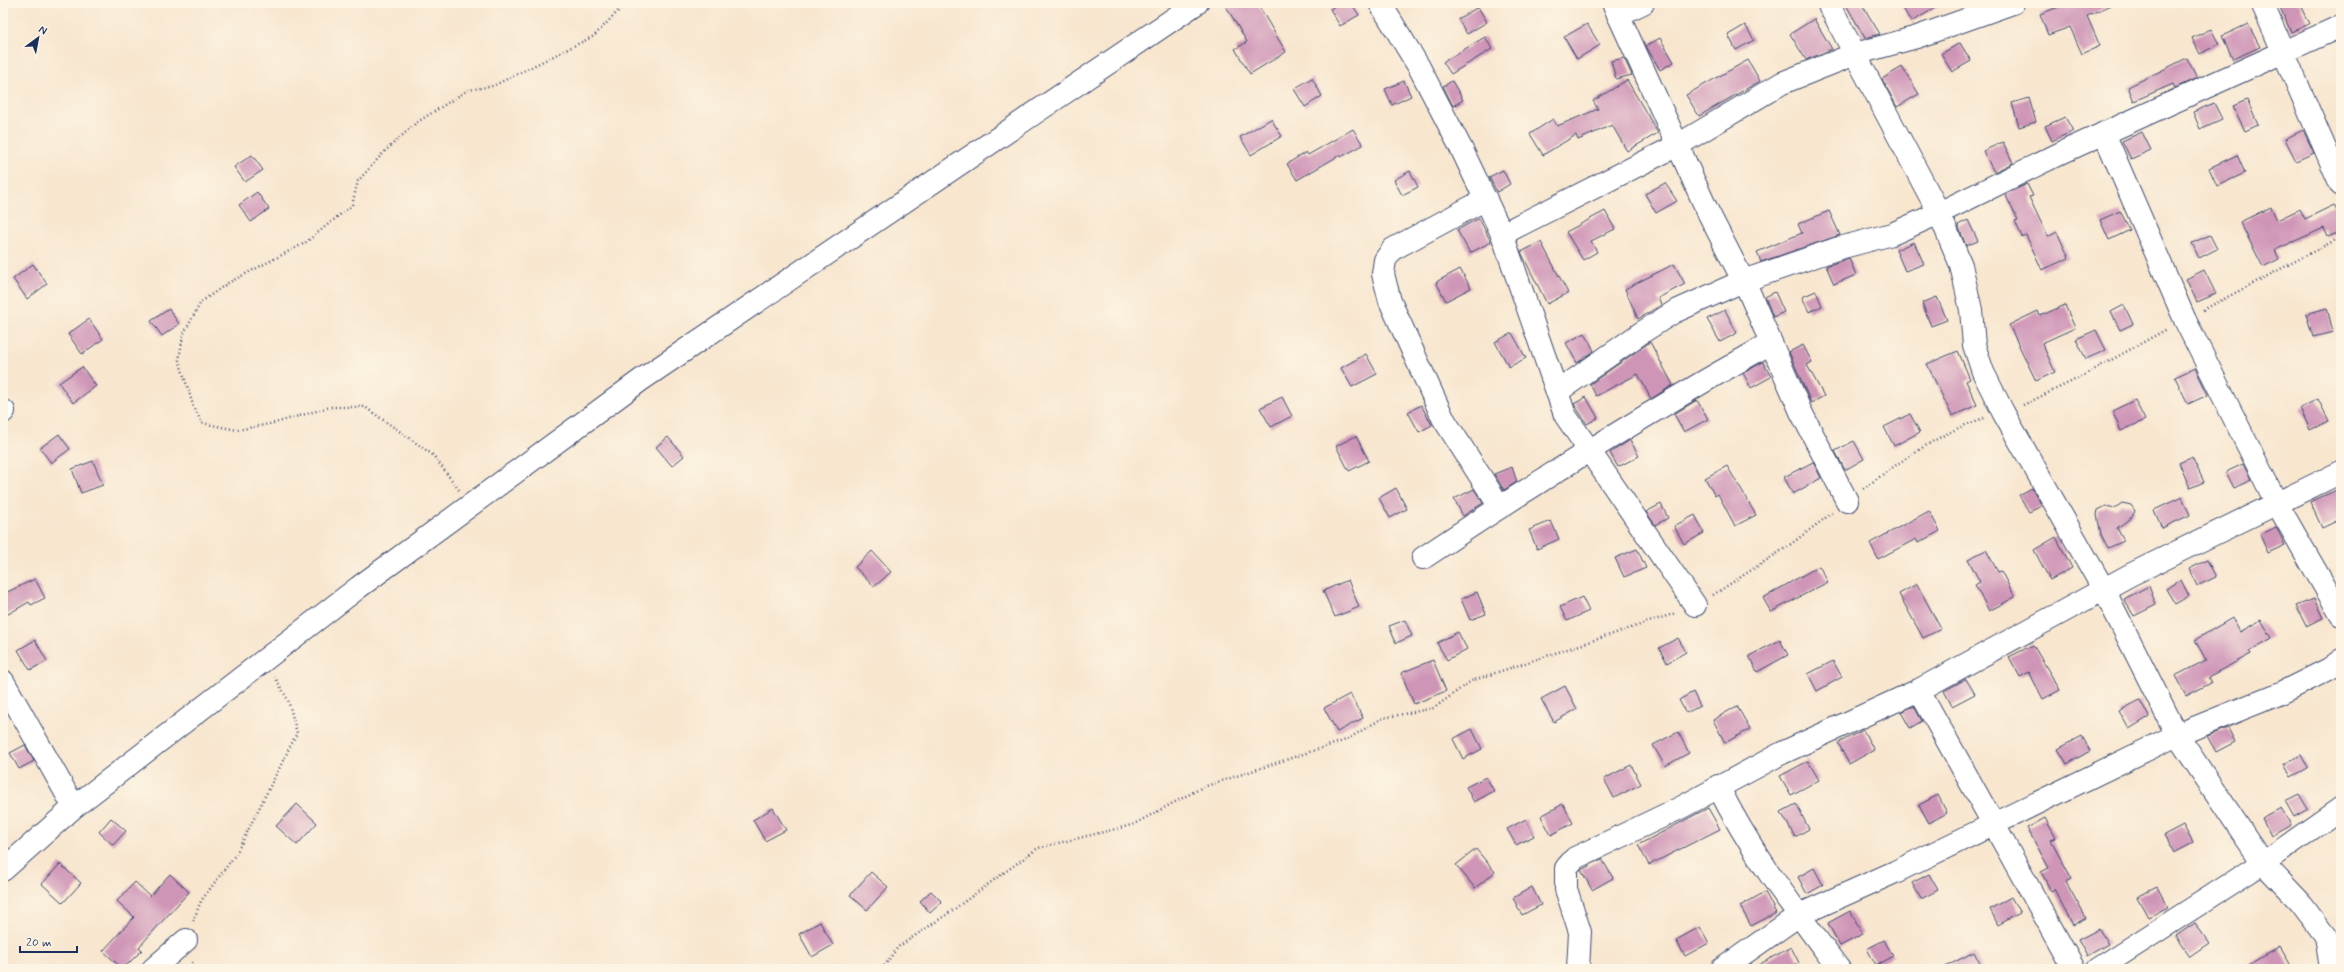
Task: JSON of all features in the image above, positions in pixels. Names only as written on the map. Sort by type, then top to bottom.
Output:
[{"type":"street","points":[[3,870],[74,807],[286,644],[641,380],[1197,3]]},
{"type":"street","points":[[1380,3],[1419,67],[1486,199],[1502,234],[1565,415],[1695,605]]},
{"type":"street","points":[[1643,3],[1615,9],[1743,281],[1801,412],[1847,501]]},
{"type":"street","points":[[1828,3],[1939,213],[1961,265],[1971,310],[1974,345],[1983,372],[2003,412],[2104,590],[2177,735],[2263,863],[2301,903],[2326,936],[2331,969]]},
{"type":"street","points":[[1502,234],[1678,145],[1782,83],[1855,54],[1917,37],[2013,3]]},
{"type":"street","points":[[2262,3],[2341,185]]},
{"type":"street","points":[[1557,392],[1635,337],[1674,312],[1743,281],[1836,249],[1892,234],[2104,134],[2341,26]]},
{"type":"street","points":[[2104,134],[2185,320],[2276,502],[2341,615]]},
{"type":"street","points":[[1486,199],[1393,249],[1385,260],[1383,274],[1390,301],[1443,418],[1500,507]]},
{"type":"street","points":[[1423,558],[1500,507],[1672,399],[1771,343]]},
{"type":"street","points":[[1578,969],[1580,932],[1566,889],[1566,868],[1575,858],[1675,810],[1782,753],[1919,690],[2104,590],[2276,502],[2341,472]]},
{"type":"street","points":[[1722,969],[1799,915],[1895,872],[1993,823],[2177,735],[2281,693],[2329,669],[2341,660]]},
{"type":"street","points":[[3,681],[74,807]]},
{"type":"street","points":[[1919,690],[2074,969]]},
{"type":"street","points":[[1718,786],[1733,818],[1799,915],[1839,969]]},
{"type":"street","points":[[2098,969],[2263,863],[2341,808]]},
{"type":"street","points":[[153,969],[186,940]]},
{"type":"path","points":[[471,506],[433,456],[365,407],[330,407],[274,423],[237,430],[202,423],[193,405],[179,360],[183,335],[200,302],[228,283],[305,243],[352,205],[358,181],[416,123],[468,90],[493,86],[594,36],[626,3]]},
{"type":"path","points":[[882,969],[898,948],[946,916],[1038,848],[1132,825],[1203,787],[1346,740],[1383,718],[1434,708],[1470,681],[1695,605],[1788,547],[1847,501],[1914,452],[1960,426],[2003,412],[2079,378],[2341,237]]},
{"type":"path","points":[[194,969],[186,940],[201,901],[236,854],[297,733],[288,700],[275,678],[286,644]]},
{"type":"building","points":[[1224,3],[1257,3],[1286,52],[1250,74],[1235,49],[1247,42]]},
{"type":"building","points":[[1340,3],[1351,3],[1359,15],[1340,26],[1330,9]]},
{"type":"building","points":[[1845,3],[1861,3],[1880,34],[1865,38]]},
{"type":"building","points":[[1900,3],[1944,3],[1911,22]]},
{"type":"building","points":[[2069,3],[2116,3],[2087,16],[2100,46],[2082,54],[2070,27],[2048,35],[2040,14]]},
{"type":"building","points":[[2278,3],[2299,3],[2309,24],[2291,32]]},
{"type":"building","points":[[1478,7],[1487,22],[1467,34],[1458,19]]},
{"type":"building","points":[[1814,19],[1832,49],[1806,60],[1790,34]]},
{"type":"building","points":[[1587,24],[1600,45],[1577,59],[1564,37]]},
{"type":"building","points":[[2248,24],[2260,47],[2233,59],[2222,36]]},
{"type":"building","points":[[1745,25],[1754,40],[1736,50],[1728,35]]},
{"type":"building","points":[[2211,29],[2219,44],[2200,54],[2192,38]]},
{"type":"building","points":[[1485,37],[1492,49],[1451,74],[1443,62]]},
{"type":"building","points":[[1660,38],[1674,62],[1660,70],[1646,46]]},
{"type":"building","points":[[1960,43],[1971,61],[1952,72],[1941,54]]},
{"type":"building","points":[[1624,58],[1632,75],[1616,79],[1611,61]]},
{"type":"building","points":[[2187,58],[2197,78],[2175,88],[2173,84],[2134,101],[2128,87]]},
{"type":"building","points":[[1748,60],[1760,81],[1699,116],[1686,95]]},
{"type":"building","points":[[1902,67],[1919,94],[1897,107],[1882,79]]},
{"type":"building","points":[[1312,78],[1322,96],[1305,107],[1294,89]]},
{"type":"building","points":[[1627,80],[1658,133],[1627,151],[1612,125],[1578,140],[1576,135],[1543,155],[1530,134],[1553,119],[1557,126],[1598,109],[1593,101]]},
{"type":"building","points":[[1404,81],[1411,96],[1392,105],[1385,89]]},
{"type":"building","points":[[1452,81],[1463,100],[1453,106],[1443,86]]},
{"type":"building","points":[[2029,98],[2036,122],[2019,127],[2012,103]]},
{"type":"building","points":[[2247,100],[2258,125],[2245,131],[2233,106]]},
{"type":"building","points":[[2214,103],[2222,119],[2200,129],[2193,112]]},
{"type":"building","points":[[2065,117],[2073,131],[2052,141],[2045,126]]},
{"type":"building","points":[[1271,119],[1282,136],[1251,155],[1240,137]]},
{"type":"building","points":[[1353,129],[1363,145],[1341,157],[1340,155],[1297,180],[1287,164],[1306,152],[1308,155]]},
{"type":"building","points":[[2303,130],[2314,153],[2296,161],[2285,139]]},
{"type":"building","points":[[2142,132],[2151,150],[2131,159],[2122,141]]},
{"type":"building","points":[[2003,142],[2013,163],[1994,172],[1983,151]]},
{"type":"building","points":[[252,155],[263,170],[245,182],[234,167]]},
{"type":"building","points":[[2237,155],[2245,173],[2217,186],[2209,168]]},
{"type":"building","points":[[1503,170],[1510,184],[1497,192],[1489,177]]},
{"type":"building","points":[[1410,171],[1418,187],[1402,195],[1394,180]]},
{"type":"building","points":[[1665,183],[1677,201],[1656,213],[1645,194]]},
{"type":"building","points":[[2027,184],[2033,196],[2029,197],[2048,237],[2057,232],[2069,258],[2042,270],[2026,235],[2022,237],[2015,221],[2018,220],[2005,194]]},
{"type":"building","points":[[257,192],[269,209],[251,222],[239,205]]},
{"type":"building","points":[[2334,205],[2341,219],[2341,231],[2328,237],[2324,228],[2275,250],[2279,259],[2263,267],[2240,222],[2271,207],[2277,220],[2300,209],[2305,219]]},
{"type":"building","points":[[1605,211],[1615,229],[1591,241],[1597,252],[1583,260],[1566,232]]},
{"type":"building","points":[[1829,211],[1840,235],[1761,262],[1757,252],[1802,233],[1798,224]]},
{"type":"building","points":[[2120,211],[2130,230],[2109,240],[2100,220]]},
{"type":"building","points":[[1479,218],[1491,242],[1470,253],[1457,230]]},
{"type":"building","points":[[1968,220],[1978,241],[1966,246],[1958,225]]},
{"type":"building","points":[[2210,235],[2217,249],[2199,258],[2192,243]]},
{"type":"building","points":[[1541,242],[1568,293],[1547,304],[1521,252]]},
{"type":"building","points":[[1914,242],[1924,264],[1905,271],[1896,250]]},
{"type":"building","points":[[1849,258],[1856,275],[1834,284],[1826,266]]},
{"type":"building","points":[[33,264],[47,284],[27,299],[13,279]]},
{"type":"building","points":[[1674,264],[1685,284],[1658,298],[1661,305],[1638,319],[1625,289]]},
{"type":"building","points":[[1460,269],[1471,288],[1446,301],[1436,282]]},
{"type":"building","points":[[2204,270],[2216,294],[2197,302],[2186,279]]},
{"type":"building","points":[[1816,291],[1822,306],[1809,312],[1802,297]]},
{"type":"building","points":[[1775,292],[1784,312],[1773,317],[1765,297]]},
{"type":"building","points":[[1937,297],[1947,320],[1931,326],[1922,303]]},
{"type":"building","points":[[2065,305],[2075,328],[2042,343],[2055,372],[2036,381],[2009,325],[2038,311],[2040,316]]},
{"type":"building","points":[[2124,305],[2133,324],[2120,330],[2111,312]]},
{"type":"building","points":[[2327,308],[2333,332],[2313,337],[2306,314]]},
{"type":"building","points":[[169,309],[179,324],[162,336],[151,321]]},
{"type":"building","points":[[1725,310],[1737,333],[1720,342],[1707,319]]},
{"type":"building","points":[[89,319],[103,339],[82,354],[68,334]]},
{"type":"building","points":[[2096,330],[2106,350],[2086,359],[2076,339]]},
{"type":"building","points":[[1512,333],[1526,358],[1509,367],[1495,342]]},
{"type":"building","points":[[1585,333],[1594,351],[1577,363],[1566,343]]},
{"type":"building","points":[[1650,342],[1673,385],[1651,399],[1638,374],[1596,396],[1590,384]]},
{"type":"building","points":[[1803,345],[1812,362],[1807,365],[1824,396],[1811,403],[1789,352]]},
{"type":"building","points":[[1958,351],[1970,379],[1966,381],[1977,405],[1952,416],[1927,364]]},
{"type":"building","points":[[1366,354],[1377,374],[1352,387],[1341,368]]},
{"type":"building","points":[[1763,362],[1771,377],[1751,388],[1743,373]]},
{"type":"building","points":[[82,367],[96,386],[73,403],[59,383]]},
{"type":"building","points":[[2195,368],[2208,395],[2188,404],[2175,377]]},
{"type":"building","points":[[1282,397],[1292,416],[1271,427],[1260,408]]},
{"type":"building","points":[[1586,397],[1598,418],[1587,424],[1574,404]]},
{"type":"building","points":[[2318,399],[2329,421],[2310,430],[2300,408]]},
{"type":"building","points":[[1697,400],[1708,419],[1684,432],[1674,414]]},
{"type":"building","points":[[2135,400],[2145,420],[2121,431],[2112,411]]},
{"type":"building","points":[[1421,405],[1432,425],[1419,432],[1408,412]]},
{"type":"building","points":[[1910,414],[1920,432],[1894,446],[1884,427]]},
{"type":"building","points":[[59,434],[70,449],[51,463],[40,448]]},
{"type":"building","points":[[1356,436],[1369,461],[1349,471],[1336,446]]},
{"type":"building","points":[[668,437],[684,456],[672,466],[656,447]]},
{"type":"building","points":[[1630,440],[1639,456],[1618,467],[1610,453]]},
{"type":"building","points":[[1854,441],[1864,459],[1845,470],[1835,451]]},
{"type":"building","points":[[2192,457],[2204,482],[2190,488],[2179,463]]},
{"type":"building","points":[[93,461],[103,485],[81,493],[72,469]]},
{"type":"building","points":[[1813,462],[1821,478],[1793,494],[1784,477]]},
{"type":"building","points":[[2243,464],[2251,480],[2234,488],[2226,472]]},
{"type":"building","points":[[1727,466],[1756,515],[1735,526],[1718,494],[1715,496],[1705,478]]},
{"type":"building","points":[[1512,467],[1517,482],[1504,490],[1494,474]]},
{"type":"building","points":[[1396,488],[1407,509],[1390,518],[1379,498]]},
{"type":"building","points":[[2032,488],[2042,506],[2029,512],[2019,495]]},
{"type":"building","points":[[2341,488],[2341,519],[2322,528],[2310,502]]},
{"type":"building","points":[[1474,489],[1483,503],[1463,516],[1454,499]]},
{"type":"building","points":[[2182,497],[2190,515],[2162,528],[2154,510]]},
{"type":"building","points":[[2122,503],[2131,505],[2135,511],[2132,517],[2117,528],[2124,541],[2108,548],[2101,534],[2097,515],[2098,510],[2106,506],[2115,508]]},
{"type":"building","points":[[1661,504],[1668,518],[1655,525],[1646,512]]},
{"type":"building","points":[[1929,511],[1940,531],[1918,543],[1916,539],[1878,559],[1870,543]]},
{"type":"building","points":[[1695,515],[1704,533],[1684,544],[1674,526]]},
{"type":"building","points":[[1551,521],[1559,539],[1537,549],[1529,530]]},
{"type":"building","points":[[2276,527],[2285,545],[2268,553],[2260,535]]},
{"type":"building","points":[[2056,537],[2072,568],[2050,580],[2034,550]]},
{"type":"building","points":[[1637,549],[1646,568],[1624,577],[1615,558]]},
{"type":"building","points":[[1986,550],[1998,572],[2001,571],[2015,597],[1989,611],[1975,585],[1980,582],[1968,559]]},
{"type":"building","points":[[872,551],[891,572],[874,587],[855,567]]},
{"type":"building","points":[[2207,560],[2216,577],[2197,586],[2189,569]]},
{"type":"building","points":[[1819,566],[1828,582],[1771,612],[1763,598]]},
{"type":"building","points":[[35,579],[45,598],[31,605],[29,602],[3,617],[3,594]]},
{"type":"building","points":[[1348,580],[1359,607],[1335,617],[1323,591]]},
{"type":"building","points":[[2181,580],[2189,596],[2175,604],[2166,589]]},
{"type":"building","points":[[1917,584],[1941,629],[1923,638],[1899,594]]},
{"type":"building","points":[[2149,586],[2156,605],[2134,616],[2124,599]]},
{"type":"building","points":[[1477,592],[1486,614],[1470,620],[1461,599]]},
{"type":"building","points":[[1582,597],[1589,611],[1567,621],[1560,607]]},
{"type":"building","points":[[2314,599],[2323,618],[2306,626],[2296,606]]},
{"type":"building","points":[[2232,618],[2240,632],[2261,620],[2272,638],[2249,651],[2251,654],[2208,677],[2211,683],[2186,696],[2175,676],[2206,660],[2195,640]]},
{"type":"building","points":[[1405,620],[1412,636],[1396,643],[1389,626]]},
{"type":"building","points":[[1458,632],[1467,649],[1447,660],[1437,643]]},
{"type":"building","points":[[1678,638],[1686,652],[1667,663],[1659,648]]},
{"type":"building","points":[[35,640],[47,661],[30,670],[18,650]]},
{"type":"building","points":[[1780,640],[1788,655],[1757,672],[1749,656]]},
{"type":"building","points":[[2033,645],[2060,690],[2043,699],[2029,672],[2020,677],[2009,657]]},
{"type":"building","points":[[1433,660],[1446,691],[1414,704],[1401,673]]},
{"type":"building","points":[[1833,661],[1842,677],[1817,691],[1808,674]]},
{"type":"building","points":[[1966,679],[1975,694],[1952,706],[1944,691]]},
{"type":"building","points":[[1565,686],[1577,709],[1554,722],[1541,699]]},
{"type":"building","points":[[1693,692],[1700,706],[1686,713],[1679,700]]},
{"type":"building","points":[[1350,694],[1363,718],[1337,732],[1324,708]]},
{"type":"building","points":[[2140,700],[2149,717],[2129,729],[2119,711]]},
{"type":"building","points":[[1737,706],[1750,729],[1725,743],[1713,720]]},
{"type":"building","points":[[1914,706],[1922,721],[1910,728],[1901,712]]},
{"type":"building","points":[[2228,728],[2235,742],[2216,752],[2207,736]]},
{"type":"building","points":[[1472,729],[1482,749],[1463,759],[1453,739]]},
{"type":"building","points":[[1863,730],[1874,750],[1849,764],[1838,743]]},
{"type":"building","points":[[1678,732],[1689,753],[1665,766],[1653,745]]},
{"type":"building","points":[[2082,736],[2090,751],[2067,764],[2058,749]]},
{"type":"building","points":[[25,745],[34,761],[19,769],[10,753]]},
{"type":"building","points":[[2301,755],[2308,768],[2291,777],[2284,764]]},
{"type":"building","points":[[1808,761],[1819,780],[1791,795],[1780,776]]},
{"type":"building","points":[[1631,765],[1641,784],[1614,798],[1604,779]]},
{"type":"building","points":[[1486,777],[1494,791],[1474,802],[1466,787]]},
{"type":"building","points":[[2299,794],[2308,809],[2294,817],[2285,801]]},
{"type":"building","points":[[1938,795],[1947,813],[1929,823],[1919,805]]},
{"type":"building","points":[[297,804],[317,823],[297,845],[276,826]]},
{"type":"building","points":[[1563,804],[1573,823],[1551,835],[1541,816]]},
{"type":"building","points":[[1796,804],[1809,829],[1795,837],[1781,812]]},
{"type":"building","points":[[773,808],[786,830],[765,841],[753,820]]},
{"type":"building","points":[[1708,808],[1720,829],[1649,865],[1638,845]]},
{"type":"building","points":[[2281,808],[2291,825],[2271,836],[2262,818]]},
{"type":"building","points":[[111,818],[126,831],[113,845],[99,832]]},
{"type":"building","points":[[2045,818],[2056,838],[2051,840],[2072,879],[2066,882],[2086,918],[2073,925],[2054,889],[2051,891],[2041,872],[2049,868],[2027,828]]},
{"type":"building","points":[[1526,819],[1534,836],[1516,845],[1507,829]]},
{"type":"building","points":[[2183,825],[2193,843],[2174,853],[2164,835]]},
{"type":"building","points":[[1476,849],[1495,872],[1475,888],[1456,865]]},
{"type":"building","points":[[1602,859],[1613,878],[1592,890],[1581,870]]},
{"type":"building","points":[[60,864],[81,883],[63,903],[42,884]]},
{"type":"building","points":[[1814,868],[1823,885],[1807,894],[1798,877]]},
{"type":"building","points":[[871,872],[888,887],[867,910],[850,895]]},
{"type":"building","points":[[170,874],[189,892],[139,947],[142,950],[123,969],[103,951],[134,917],[117,901],[135,882],[150,896]]},
{"type":"building","points":[[1929,874],[1938,890],[1921,899],[1912,883]]},
{"type":"building","points":[[1532,887],[1541,905],[1522,915],[1513,898]]},
{"type":"building","points":[[2157,887],[2168,907],[2148,917],[2137,897]]},
{"type":"building","points":[[931,891],[942,902],[930,913],[920,901]]},
{"type":"building","points":[[1765,892],[1776,913],[1751,926],[1740,906]]},
{"type":"building","points":[[2011,897],[2020,913],[1998,925],[1990,909]]},
{"type":"building","points":[[1850,911],[1863,934],[1840,946],[1828,923]]},
{"type":"building","points":[[820,922],[833,945],[812,957],[799,934]]},
{"type":"building","points":[[2195,923],[2209,943],[2190,956],[2176,936]]},
{"type":"building","points":[[1700,927],[1709,943],[1685,956],[1676,940]]},
{"type":"building","points":[[2099,929],[2108,944],[2087,956],[2078,940]]},
{"type":"building","points":[[1884,940],[1893,956],[1876,965],[1867,949]]},
{"type":"building","points":[[1791,947],[1799,963],[1788,969],[1751,969]]},
{"type":"building","points":[[2279,947],[2292,969],[2241,969]]},
{"type":"building","points":[[1974,952],[1983,969],[1941,969]]}]
